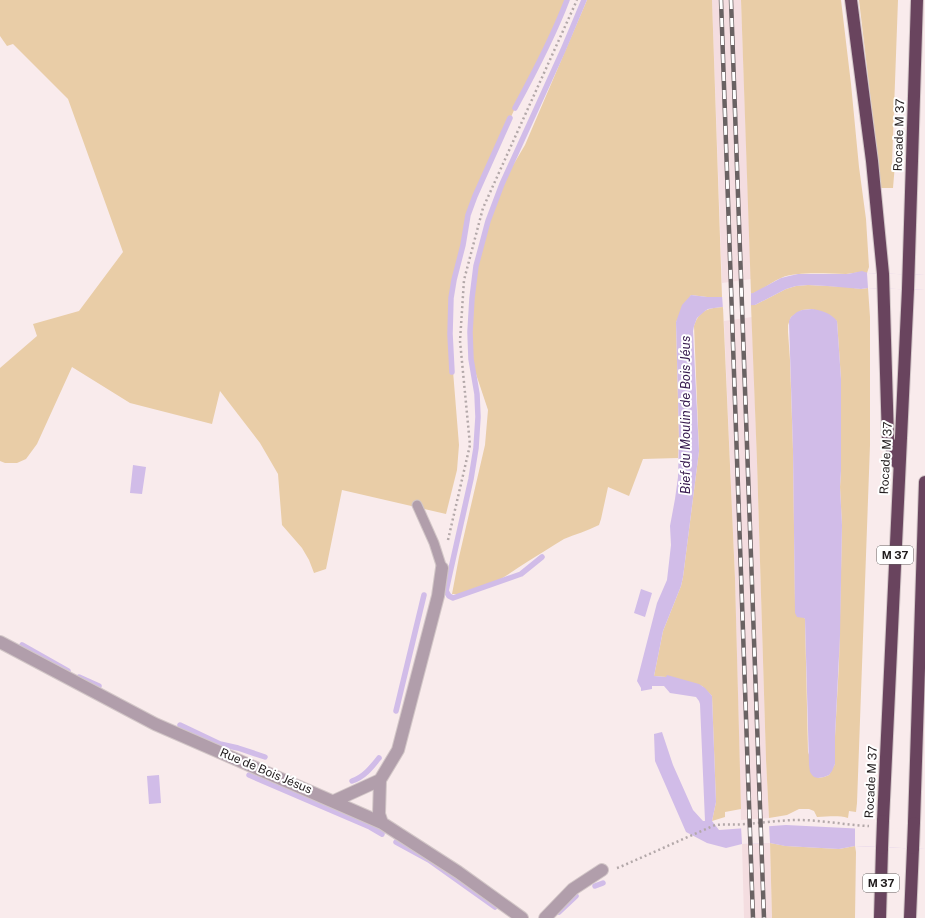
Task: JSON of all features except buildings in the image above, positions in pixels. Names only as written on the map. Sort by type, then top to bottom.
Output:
[{"type":"highway","points":[[851,0],[872,161],[883,274],[888,439],[899,469]]},
{"type":"highway","name":"Rocade M 37","points":[[880,918],[882,848],[878,824],[908,290],[917,0]]},
{"type":"highway","name":"M 37","points":[[910,918],[925,482]]},
{"type":"street","points":[[382,823],[379,814],[380,780],[398,750],[438,596],[442,568]]},
{"type":"street","name":"Rue de Bois Jésus","points":[[0,642],[156,724],[382,823],[458,872],[522,918]]},
{"type":"street","points":[[334,801],[380,780]]},
{"type":"street","points":[[545,918],[573,889],[602,870]]},
{"type":"lane","points":[[417,505],[434,543],[442,568]]},
{"type":"path","points":[[442,568],[470,445],[460,341],[464,280],[483,208],[577,0]]},
{"type":"path","points":[[602,870],[620,867],[715,826],[723,824],[798,820],[825,821],[849,825],[878,824]]},
{"type":"shaded area","points":[[0,0],[567,0],[561,17],[533,76],[515,108],[475,196],[468,215],[451,298],[450,334],[459,445],[457,470],[446,514],[342,490],[326,569],[314,573],[302,548],[282,525],[278,474],[260,443],[220,391],[212,424],[130,403],[72,367],[37,444],[26,459],[17,463],[5,463],[0,461],[0,368],[37,336],[33,324],[79,311],[123,252],[68,99],[13,44],[7,46],[0,36]]},
{"type":"shaded area","points":[[587,0],[712,0],[722,297],[691,295],[676,322],[679,439],[678,458],[643,459],[629,496],[608,487],[599,525],[564,539],[492,584],[472,592],[452,594],[485,445],[488,410],[471,359],[470,332],[476,266],[488,221],[502,184],[525,145]]},
{"type":"shaded area","points":[[712,0],[741,0],[751,279],[722,283]]},
{"type":"shaded area","points":[[741,0],[841,0],[866,219],[869,267],[867,273],[795,274],[777,280],[751,294]]},
{"type":"shaded area","points":[[859,0],[898,0],[892,164],[895,164],[893,188],[881,188]]},
{"type":"shaded area","points":[[808,285],[861,289],[868,288],[870,317],[870,445],[857,803],[856,812],[849,811],[848,818],[836,816],[817,817],[814,811],[809,809],[799,809],[787,815],[769,818],[751,305],[755,305],[786,289]],"holes":[[[812,309],[837,321],[841,379],[840,487],[842,526],[835,764],[829,775],[818,778],[808,752],[805,619],[795,603],[793,450],[788,325],[791,317],[802,310]]]},
{"type":"shaded area","points":[[723,307],[735,578],[741,809],[725,812],[725,817],[712,821],[716,802],[712,696],[702,686],[666,677],[654,676],[663,631],[681,586],[683,577],[699,451],[694,326],[698,317],[704,311],[712,308]]},
{"type":"shaded area","points":[[752,317],[769,818],[741,820],[735,578],[724,321]]},
{"type":"shaded area","points":[[770,843],[772,918],[744,918],[742,844]]},
{"type":"shaded area","points":[[770,843],[786,846],[839,849],[855,846],[855,918],[772,918]]},
{"type":"water","name":"Bief du Moulin de Bois Jéus","points":[[862,271],[868,273],[925,275],[925,290],[861,289],[808,285],[796,286],[786,289],[755,305],[708,309],[697,318],[693,331],[699,451],[683,577],[681,586],[663,631],[654,676],[666,677],[667,675],[699,684],[712,696],[716,802],[712,821],[719,830],[786,825],[925,832],[925,849],[855,846],[839,849],[785,846],[770,843],[742,844],[726,848],[707,843],[686,832],[655,761],[654,734],[662,732],[673,765],[693,810],[703,821],[705,821],[699,701],[696,697],[670,693],[664,686],[652,686],[652,689],[641,691],[637,681],[657,603],[667,580],[671,545],[670,526],[678,477],[679,439],[676,322],[682,305],[691,295],[722,297],[753,293],[781,278],[798,274],[848,274]]},
{"type":"water","points":[[812,309],[826,312],[837,321],[841,379],[840,487],[842,525],[840,636],[835,764],[829,775],[818,778],[812,775],[809,765],[805,619],[797,617],[795,613],[793,450],[789,321],[797,312]]},
{"type":"water","points":[[133,465],[146,467],[142,494],[130,493]]},
{"type":"water","points":[[641,589],[652,593],[645,617],[634,613]]},
{"type":"water","points":[[159,775],[161,803],[149,804],[147,776]]},
{"type":"pier","points":[[867,273],[925,275],[925,290],[868,288]]},
{"type":"pier","points":[[751,292],[751,307],[723,309],[722,295]]},
{"type":"pier","points":[[769,824],[770,843],[742,844],[741,826]]},
{"type":"pier","points":[[855,826],[925,830],[925,849],[855,846]]},
{"type":"waterway","points":[[515,108],[536,68],[562,14],[567,0]]},
{"type":"waterway","points":[[542,557],[521,574],[453,598],[449,596],[446,591],[471,479],[476,448],[478,417],[477,394],[471,359],[470,332],[476,266],[488,221],[502,184],[584,0]]},
{"type":"waterway","points":[[452,372],[450,334],[451,298],[468,215],[510,118]]},
{"type":"waterway","points":[[396,711],[424,595]]},
{"type":"waterway","points":[[22,645],[68,671]]},
{"type":"waterway","points":[[79,677],[99,686]]},
{"type":"waterway","points":[[180,725],[220,744],[265,757]]},
{"type":"waterway","points":[[352,781],[364,775],[379,758]]},
{"type":"waterway","points":[[249,775],[370,827],[382,834]]},
{"type":"waterway","points":[[396,842],[429,860],[495,907]]},
{"type":"waterway","points":[[595,886],[603,883]]},
{"type":"waterway","points":[[559,912],[576,896]]},
{"type":"railway","points":[[721,0],[753,918]]},
{"type":"railway","points":[[731,0],[764,918]]}]
